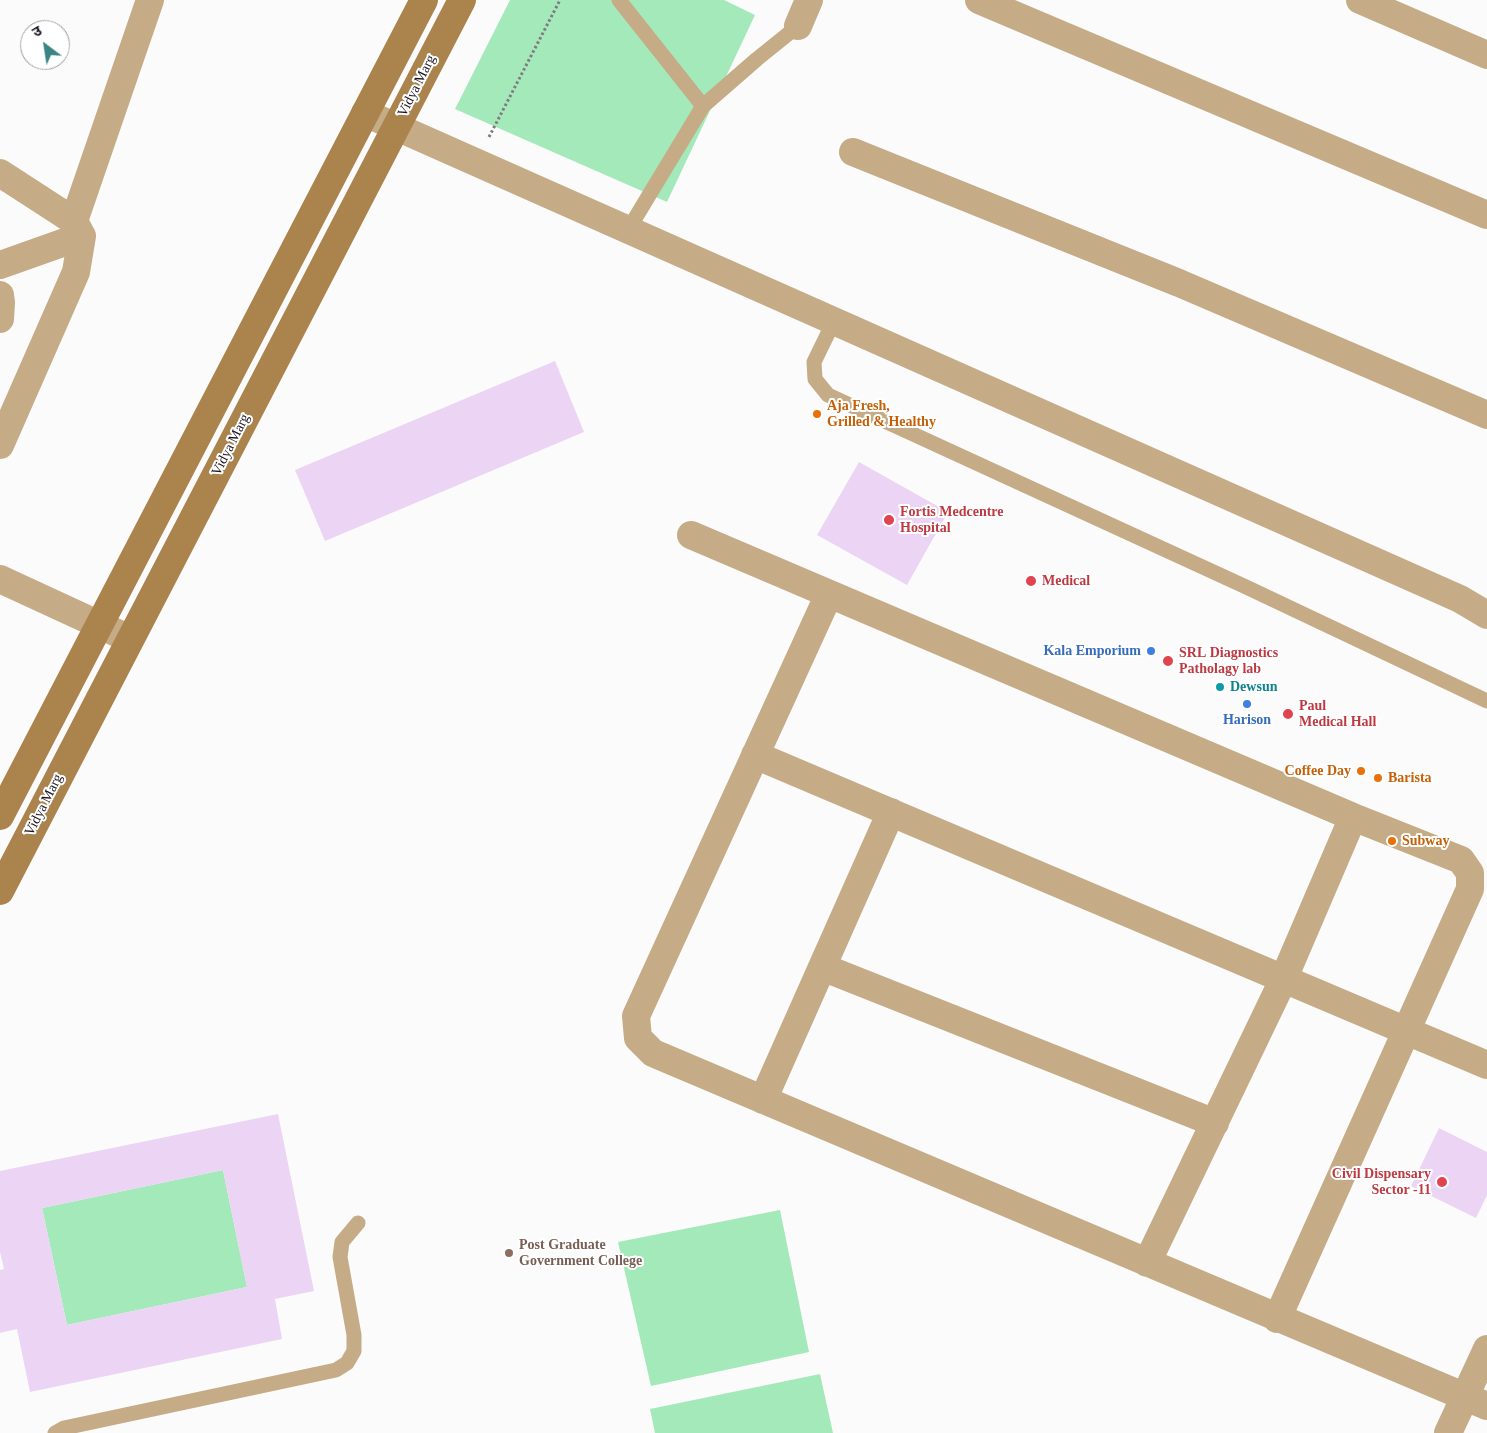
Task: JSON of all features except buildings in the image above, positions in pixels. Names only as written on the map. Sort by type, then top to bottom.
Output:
[{"type":"main road","points":[[0,816],[424,0]]},
{"type":"main road","name":"Vidya Marg","points":[[0,890],[462,0]]},
{"type":"street","points":[[0,445],[76,272],[78,229],[150,0]]},
{"type":"street","points":[[798,26],[809,0]]},
{"type":"street","points":[[978,0],[1487,214]]},
{"type":"street","points":[[1360,0],[1487,55]]},
{"type":"street","points":[[365,113],[1460,599],[1487,615]]},
{"type":"street","points":[[853,152],[1179,283],[1487,415]]},
{"type":"street","points":[[0,174],[78,229]]},
{"type":"street","points":[[0,265],[78,229]]},
{"type":"street","points":[[0,294],[0,319]]},
{"type":"street","points":[[692,535],[1354,817],[1461,860],[1470,873],[1470,888],[1278,1319]]},
{"type":"street","points":[[0,579],[130,639]]},
{"type":"street","points":[[829,594],[636,1016],[638,1038],[653,1053],[1476,1402]]},
{"type":"street","points":[[755,755],[1487,1065]]},
{"type":"street","points":[[763,1100],[891,812]]},
{"type":"street","points":[[1147,1263],[1284,978],[1354,817]]},
{"type":"street","points":[[822,967],[1215,1123]]},
{"type":"street","points":[[1448,1433],[1476,1402],[1487,1349]]},
{"type":"lane","points":[[619,0],[703,106]]},
{"type":"lane","points":[[628,230],[703,106],[757,58],[798,26]]},
{"type":"lane","points":[[834,321],[814,362],[815,379],[828,395],[1235,582],[1487,701]]},
{"type":"lane","points":[[55,1433],[64,1428],[336,1370],[347,1363],[354,1351],[354,1335],[340,1257],[342,1242],[358,1224]]},
{"type":"path","points":[[476,163],[560,0]]},
{"type":"green space","points":[[510,0],[724,0],[755,15],[667,202],[455,109]]},
{"type":"green space","points":[[223,1170],[247,1287],[67,1325],[42,1208]]},
{"type":"green space","points":[[780,1210],[809,1352],[651,1386],[618,1242]]},
{"type":"green space","points":[[820,1374],[833,1433],[655,1433],[650,1409]]},
{"type":"place","name":"Aja Fresh, Grilled & Healthy","points":[[817,414]]},
{"type":"place","name":"Fortis Medcentre Hospital","points":[[889,520]]},
{"type":"place","name":"Medical","points":[[1031,581]]},
{"type":"place","name":"Kala Emporium","points":[[1151,651]]},
{"type":"place","name":"SRL Diagnostics Patholagy lab","points":[[1168,661]]},
{"type":"place","name":"Dewsun","points":[[1220,687]]},
{"type":"place","name":"Harison","points":[[1247,704]]},
{"type":"place","name":"Paul Medical Hall","points":[[1288,714]]},
{"type":"place","name":"Coffee Day","points":[[1361,771]]},
{"type":"place","name":"Barista","points":[[1378,778]]},
{"type":"place","name":"Subway","points":[[1392,841]]},
{"type":"place","name":"Civil Dispensary Sector -11","points":[[1442,1182]]},
{"type":"place","name":"Post Graduate Government College","points":[[509,1253]]}]
